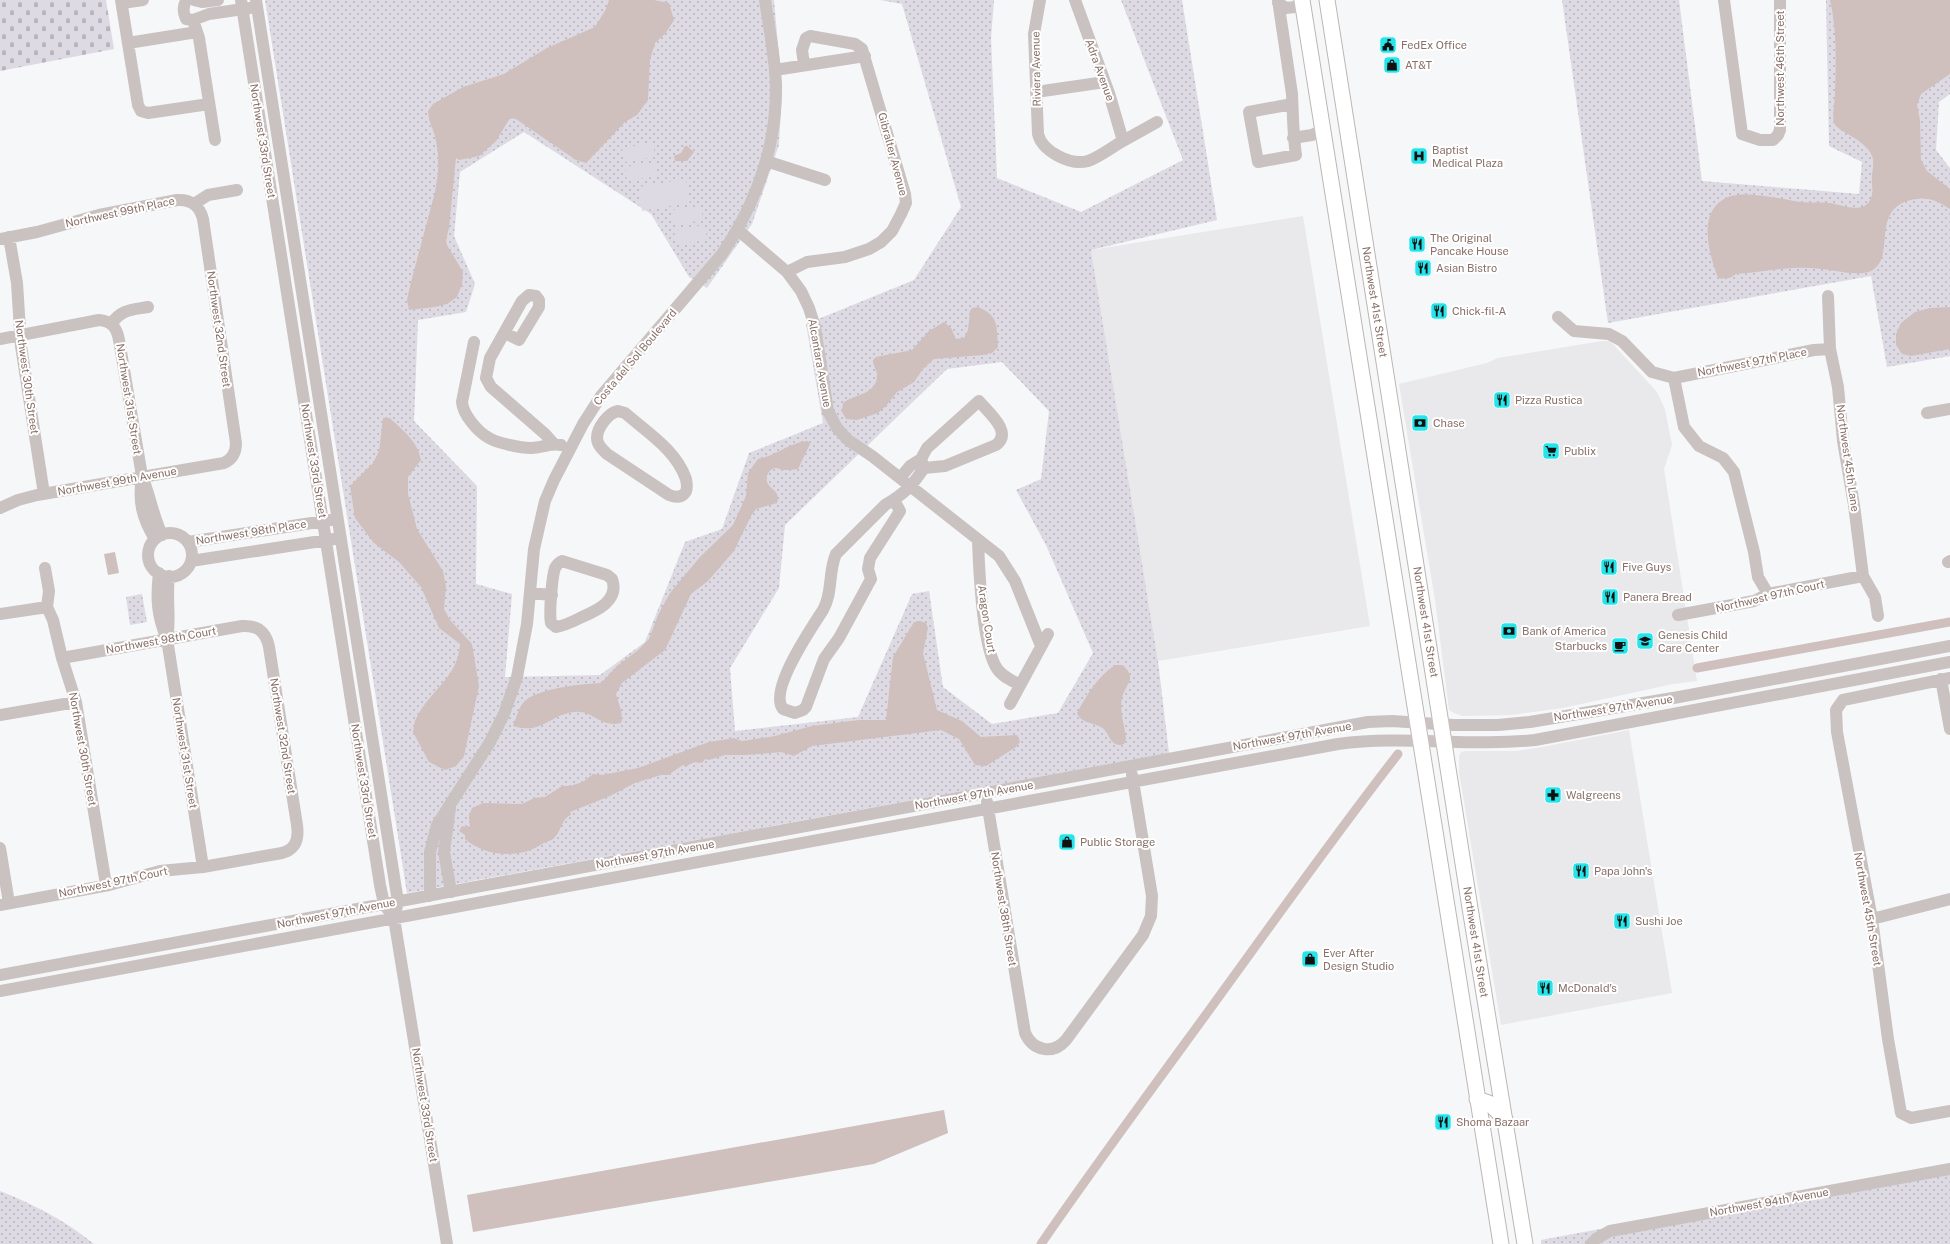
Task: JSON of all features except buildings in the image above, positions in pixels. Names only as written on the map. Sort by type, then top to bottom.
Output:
[{"type":"main road","points":[[1302,0],[1500,1244]]},
{"type":"main road","name":"Northwest 41st Street","points":[[1327,0],[1482,980],[1526,1244]]},
{"type":"main road","points":[[1459,983],[1482,980]]},
{"type":"main road","points":[[1463,1013],[1480,1032],[1492,1040],[1481,1046],[1472,1064]]},
{"type":"main road","points":[[1477,1098],[1490,1103],[1505,1119]]},
{"type":"main road","points":[[1498,1228],[1522,1224]]},
{"type":"street","points":[[144,0],[122,2],[138,105],[142,112],[148,113],[209,104]]},
{"type":"street","points":[[218,0],[194,1],[184,5],[184,16],[186,19],[197,19],[241,5],[257,3]]},
{"type":"street","name":"Costa del Sol Boulevard","points":[[430,896],[430,852],[433,838],[440,820],[450,808],[490,742],[513,690],[523,648],[534,550],[545,501],[570,448],[589,413],[611,382],[712,267],[738,230],[755,195],[766,162],[774,113],[774,70],[765,0]]},
{"type":"street","name":"Riviera Avenue","points":[[1040,0],[1034,34],[1039,139],[1044,148],[1055,154],[1081,162],[1094,158],[1123,141]]},
{"type":"street","name":"Adra Avenue","points":[[1075,0],[1123,141]]},
{"type":"street","points":[[1279,1],[1286,8],[1295,7],[1302,0]]},
{"type":"street","name":"Northwest 46th Street","points":[[1724,0],[1742,134],[1760,140],[1773,140],[1778,135],[1780,111],[1780,0]]},
{"type":"street","points":[[194,1],[197,19],[197,32],[215,140]]},
{"type":"street","points":[[1279,1],[1292,104],[1293,134],[1296,155],[1258,162],[1249,112],[1292,104]]},
{"type":"street","name":"Northwest 33rd Street","points":[[257,3],[398,902],[394,918],[447,1244]]},
{"type":"street","name":"Northwest 33rd Street","points":[[241,5],[384,904],[394,918]]},
{"type":"street","points":[[128,43],[197,32]]},
{"type":"street","points":[[774,70],[804,64],[865,56],[862,50],[855,44],[810,36],[806,38],[802,50],[804,64]]},
{"type":"street","name":"Gibralter Avenue","points":[[787,272],[807,262],[845,257],[875,246],[889,235],[905,206],[905,194],[865,56]]},
{"type":"street","points":[[1036,92],[1104,82]]},
{"type":"street","points":[[1123,141],[1157,122]]},
{"type":"street","points":[[1293,134],[1310,128],[1323,130]]},
{"type":"street","points":[[766,162],[825,180]]},
{"type":"street","points":[[194,204],[208,195],[237,190]]},
{"type":"street","name":"Northwest 99th Place","points":[[4,238],[37,232],[87,217],[177,200],[189,201],[194,204]]},
{"type":"street","name":"Northwest 32nd Street","points":[[194,204],[200,209],[202,216],[214,289],[219,336],[236,443],[233,456]]},
{"type":"street","name":"Alcantara Avenue","points":[[738,230],[787,272],[801,291],[813,318],[826,407],[837,428],[848,440],[900,478],[999,556],[1011,574],[1042,646]]},
{"type":"street","name":"Northwest 30th Street","points":[[4,238],[17,283],[20,335],[44,494]]},
{"type":"street","name":"Northwest 45th Lane","points":[[1828,296],[1830,349],[1838,387],[1863,576],[1875,597],[1878,616]]},
{"type":"street","points":[[0,339],[100,320],[111,324],[118,314],[148,306]]},
{"type":"street","points":[[1558,317],[1574,331],[1609,334],[1622,341],[1652,372],[1674,378],[1684,427],[1698,446],[1723,458],[1734,472],[1754,552],[1758,576],[1768,594]]},
{"type":"street","name":"Northwest 31st Street","points":[[111,324],[116,329],[120,340],[142,476],[149,493],[158,537]]},
{"type":"street","points":[[505,333],[490,358],[486,375],[488,385],[545,434],[554,444]]},
{"type":"street","points":[[490,358],[473,348],[462,402],[464,410],[477,428],[489,438],[521,447],[534,448],[554,444],[570,448]]},
{"type":"street","name":"Northwest 97th Place","points":[[1674,378],[1814,350],[1830,349]]},
{"type":"street","points":[[894,500],[900,511],[870,558],[868,569],[871,579],[839,638],[824,659],[808,703],[803,710],[798,712],[788,712],[783,709],[780,702],[788,668],[826,604],[832,564],[836,554],[885,504],[894,500],[911,487],[923,463],[927,448],[979,401],[1000,426],[1003,432],[1000,442],[996,446],[945,466],[923,463],[910,466],[900,478]]},
{"type":"street","points":[[1927,413],[1950,409]]},
{"type":"street","points":[[622,412],[670,452],[677,460],[686,482],[686,492],[674,497],[669,495],[604,451],[599,445],[597,438],[603,423],[613,413],[622,412]]},
{"type":"street","points":[[589,413],[603,423]]},
{"type":"street","name":"Northwest 99th Avenue","points":[[0,508],[18,500],[44,494],[142,476],[221,464],[227,462],[233,456]]},
{"type":"street","name":"Northwest 98th Place","points":[[188,542],[338,518]]},
{"type":"street","points":[[176,534],[188,542],[191,550],[191,561],[188,567],[181,573],[164,575],[153,568],[149,560],[150,547],[158,537],[176,534]]},
{"type":"street","name":"Northwest 98th Place","points":[[191,561],[341,537]]},
{"type":"street","name":"Aragon Court","points":[[978,540],[984,614],[991,654],[995,666],[1000,673],[1020,685]]},
{"type":"street","points":[[562,561],[607,575],[612,579],[613,584],[611,596],[603,607],[559,627],[553,626],[550,619],[552,595],[556,566],[562,561]]},
{"type":"street","name":"Northwest 30th Street","points":[[45,568],[49,591],[47,607],[53,620],[62,658],[76,702],[106,885]]},
{"type":"street","name":"Northwest 31st Street","points":[[164,575],[170,623],[167,639],[203,867]]},
{"type":"street","name":"Northwest 97th Court","points":[[1678,615],[1754,601],[1768,594],[1863,576]]},
{"type":"street","points":[[530,593],[552,595]]},
{"type":"street","points":[[0,614],[47,607]]},
{"type":"street","name":"Northwest 98th Court","points":[[62,658],[242,626],[259,628]]},
{"type":"street","name":"Northwest 32nd Street","points":[[259,628],[265,634],[269,647],[297,826],[298,836],[294,845]]},
{"type":"street","points":[[1010,704],[1048,634]]},
{"type":"street","name":"Northwest 97th Avenue","points":[[0,975],[1368,722],[1392,721],[1498,725],[1536,721],[1679,697],[1950,646]]},
{"type":"street","name":"Northwest 97th Avenue","points":[[0,991],[1346,743],[1444,741],[1498,743],[1535,740],[1950,662]]},
{"type":"street","points":[[1946,678],[1950,729]]},
{"type":"street","name":"Northwest 45th Street","points":[[1946,678],[1844,700],[1836,710],[1837,732],[1872,919],[1888,1039],[1901,1113],[1907,1117],[1915,1117],[1950,1111]]},
{"type":"street","points":[[0,715],[76,702]]},
{"type":"street","name":"Northwest 38th Street","points":[[986,793],[1023,1025],[1027,1038],[1035,1046],[1043,1049],[1051,1049],[1062,1045],[1147,929],[1152,911],[1152,896],[1131,766]]},
{"type":"street","name":"Costa del Sol Boulevard","points":[[450,808],[444,852],[451,892]]},
{"type":"street","points":[[855,817],[858,834]]},
{"type":"street","name":"Northwest 97th Court","points":[[4,904],[106,885],[160,871],[203,867],[282,853],[288,851],[294,845]]},
{"type":"street","points":[[0,848],[4,904]]},
{"type":"street","points":[[617,861],[620,877]]},
{"type":"street","points":[[1872,919],[1950,899]]},
{"type":"street","name":"Northwest 94th Avenue","points":[[1592,1244],[1596,1239],[1610,1231],[1950,1170]]},
{"type":"shaded area","points":[[609,0],[654,0],[669,3],[674,20],[665,34],[655,43],[650,60],[648,100],[637,115],[625,122],[586,163],[576,160],[516,119],[510,118],[496,141],[479,156],[459,160],[456,158],[449,228],[446,240],[447,245],[463,272],[462,284],[457,297],[447,304],[409,310],[407,300],[435,192],[438,173],[438,153],[428,111],[433,104],[463,87],[504,74],[547,48],[595,27],[606,9]]},
{"type":"shaded area","points":[[1830,0],[1950,0],[1950,74],[1921,94],[1917,105],[1920,120],[1921,160],[1927,171],[1950,189],[1950,209],[1936,201],[1922,198],[1911,200],[1899,205],[1891,212],[1887,222],[1883,253],[1880,262],[1869,272],[1849,273],[1800,268],[1736,274],[1728,278],[1718,278],[1709,244],[1709,221],[1713,210],[1720,202],[1731,196],[1746,194],[1775,197],[1800,202],[1830,203],[1853,208],[1864,206],[1871,198],[1873,159],[1870,152],[1860,142],[1841,130],[1834,123],[1836,46]]},
{"type":"shaded area","points":[[685,146],[694,152],[687,161],[675,161],[674,156],[681,153]]},
{"type":"shaded area","points":[[1303,216],[1370,626],[1158,661],[1091,250]]},
{"type":"shaded area","points":[[978,307],[990,314],[996,323],[998,347],[992,353],[934,359],[923,369],[914,382],[897,392],[886,406],[878,413],[857,420],[846,419],[842,412],[843,403],[869,390],[876,382],[877,373],[873,360],[876,357],[912,350],[929,331],[944,322],[951,328],[956,339],[964,338],[968,330],[970,311],[972,308]]},
{"type":"shaded area","points":[[1950,307],[1950,349],[1911,356],[1902,354],[1896,345],[1896,334],[1901,323],[1915,312],[1930,308]]},
{"type":"shaded area","points":[[1602,341],[1610,341],[1657,392],[1665,409],[1672,445],[1664,469],[1697,681],[1673,684],[1563,708],[1512,715],[1462,716],[1454,713],[1449,710],[1435,600],[1399,384],[1487,363],[1498,358]]},
{"type":"shaded area","points":[[383,418],[390,418],[413,441],[419,453],[421,460],[408,477],[408,494],[417,529],[443,571],[446,587],[444,609],[450,620],[472,644],[479,686],[464,756],[456,766],[445,770],[429,762],[413,732],[415,720],[422,708],[443,683],[454,666],[458,656],[460,644],[439,628],[421,587],[399,562],[374,543],[355,518],[350,486],[373,463],[379,451]]},
{"type":"shaded area","points":[[808,441],[810,444],[798,469],[782,470],[774,468],[768,473],[767,482],[777,493],[777,503],[756,509],[734,551],[708,581],[691,594],[665,650],[622,683],[616,694],[621,712],[621,723],[607,723],[581,712],[574,712],[565,714],[545,724],[531,728],[513,726],[521,705],[529,698],[548,690],[583,684],[601,683],[617,666],[637,651],[649,639],[658,615],[670,593],[700,557],[733,525],[746,496],[748,473],[758,459],[795,444]]},
{"type":"shaded area","points":[[115,552],[119,573],[108,575],[104,554]]},
{"type":"shaded area","points":[[920,621],[926,623],[928,628],[923,653],[937,710],[962,721],[981,737],[1017,735],[1020,742],[1016,747],[986,766],[975,765],[959,739],[941,730],[812,746],[794,756],[781,752],[725,755],[709,760],[705,759],[702,763],[693,763],[686,767],[683,765],[668,775],[661,775],[635,783],[610,796],[570,812],[571,815],[565,819],[553,839],[524,852],[503,854],[483,849],[473,845],[465,839],[465,835],[459,831],[462,826],[470,826],[469,816],[472,808],[483,803],[522,804],[534,798],[545,797],[562,786],[570,786],[583,782],[593,774],[602,775],[638,768],[709,742],[734,738],[742,741],[775,736],[812,726],[859,720],[886,720],[893,657],[914,622]]},
{"type":"shaded area","points":[[1115,665],[1123,665],[1130,674],[1129,682],[1121,703],[1126,739],[1124,744],[1119,745],[1113,742],[1104,729],[1098,725],[1084,721],[1077,713],[1088,693],[1103,675]]},
{"type":"shaded area","points":[[1629,730],[1672,993],[1501,1025],[1459,772],[1459,756],[1461,752],[1465,751],[1516,751]]},
{"type":"shaded area","points":[[944,1110],[948,1133],[874,1164],[473,1232],[467,1195]]},
{"type":"green space","points":[[0,0],[106,0],[114,49],[0,71]]},
{"type":"green space","points":[[265,0],[774,0],[782,89],[779,145],[752,224],[707,288],[689,277],[651,214],[524,132],[460,172],[454,236],[475,284],[466,312],[418,320],[414,421],[477,486],[476,584],[512,594],[505,677],[600,675],[645,642],[685,542],[722,529],[749,453],[823,423],[806,324],[914,280],[961,207],[902,4],[880,0],[994,0],[991,38],[997,178],[1081,212],[1183,160],[1121,0],[1182,0],[1217,220],[1091,250],[1158,661],[1169,753],[407,893]],"holes":[[[1002,362],[1049,411],[1041,479],[1016,490],[1046,545],[1093,653],[1058,713],[992,724],[943,687],[929,591],[912,594],[858,717],[735,731],[730,668],[779,588],[785,525],[947,369]]]},
{"type":"green space","points":[[1562,0],[1679,0],[1702,181],[1859,194],[1862,162],[1829,146],[1826,0],[1950,0],[1950,94],[1939,102],[1936,150],[1950,168],[1950,356],[1887,367],[1871,276],[1608,323]]},
{"type":"green space","points":[[653,143],[655,157],[624,162],[622,148]]},
{"type":"green space","points":[[656,162],[658,176],[627,181],[625,167]]},
{"type":"green space","points":[[686,179],[690,202],[642,211],[639,187]]},
{"type":"green space","points":[[701,206],[703,220],[673,225],[671,210]]},
{"type":"green space","points":[[705,225],[707,240],[676,245],[674,230]]},
{"type":"green space","points":[[142,594],[147,622],[130,625],[126,597]]},
{"type":"green space","points":[[1950,1164],[1950,1244],[1541,1244],[1541,1240]]},
{"type":"green space","points":[[0,1191],[49,1214],[94,1244],[0,1244]]},
{"type":"waterway","points":[[1697,668],[1950,622]]},
{"type":"waterway","points":[[1041,1244],[1111,1145],[1343,826],[1398,754]]},
{"type":"place","name":"FedEx Office","points":[[1388,45]]},
{"type":"place","name":"AT&T","points":[[1392,65]]},
{"type":"place","name":"Baptist Medical Plaza","points":[[1419,156]]},
{"type":"place","name":"The Original Pancake House","points":[[1417,244]]},
{"type":"place","name":"Asian Bistro","points":[[1423,268]]},
{"type":"place","name":"Chick-fil-A","points":[[1439,311]]},
{"type":"place","name":"Pizza Rustica","points":[[1502,400]]},
{"type":"place","name":"Chase","points":[[1420,423]]},
{"type":"place","name":"Publix","points":[[1551,451]]},
{"type":"place","name":"Five Guys","points":[[1609,567]]},
{"type":"place","name":"Panera Bread","points":[[1610,597]]},
{"type":"place","name":"Bank of America","points":[[1509,631]]},
{"type":"place","name":"Genesis Child Care Center","points":[[1645,641]]},
{"type":"place","name":"Starbucks","points":[[1620,646]]},
{"type":"place","name":"Walgreens","points":[[1553,795]]},
{"type":"place","name":"Public Storage","points":[[1067,842]]},
{"type":"place","name":"Papa John's","points":[[1581,871]]},
{"type":"place","name":"Sushi Joe","points":[[1622,921]]},
{"type":"place","name":"Ever After Design Studio","points":[[1310,959]]},
{"type":"place","name":"McDonald's","points":[[1545,988]]},
{"type":"place","name":"Shoma Bazaar","points":[[1443,1122]]}]
